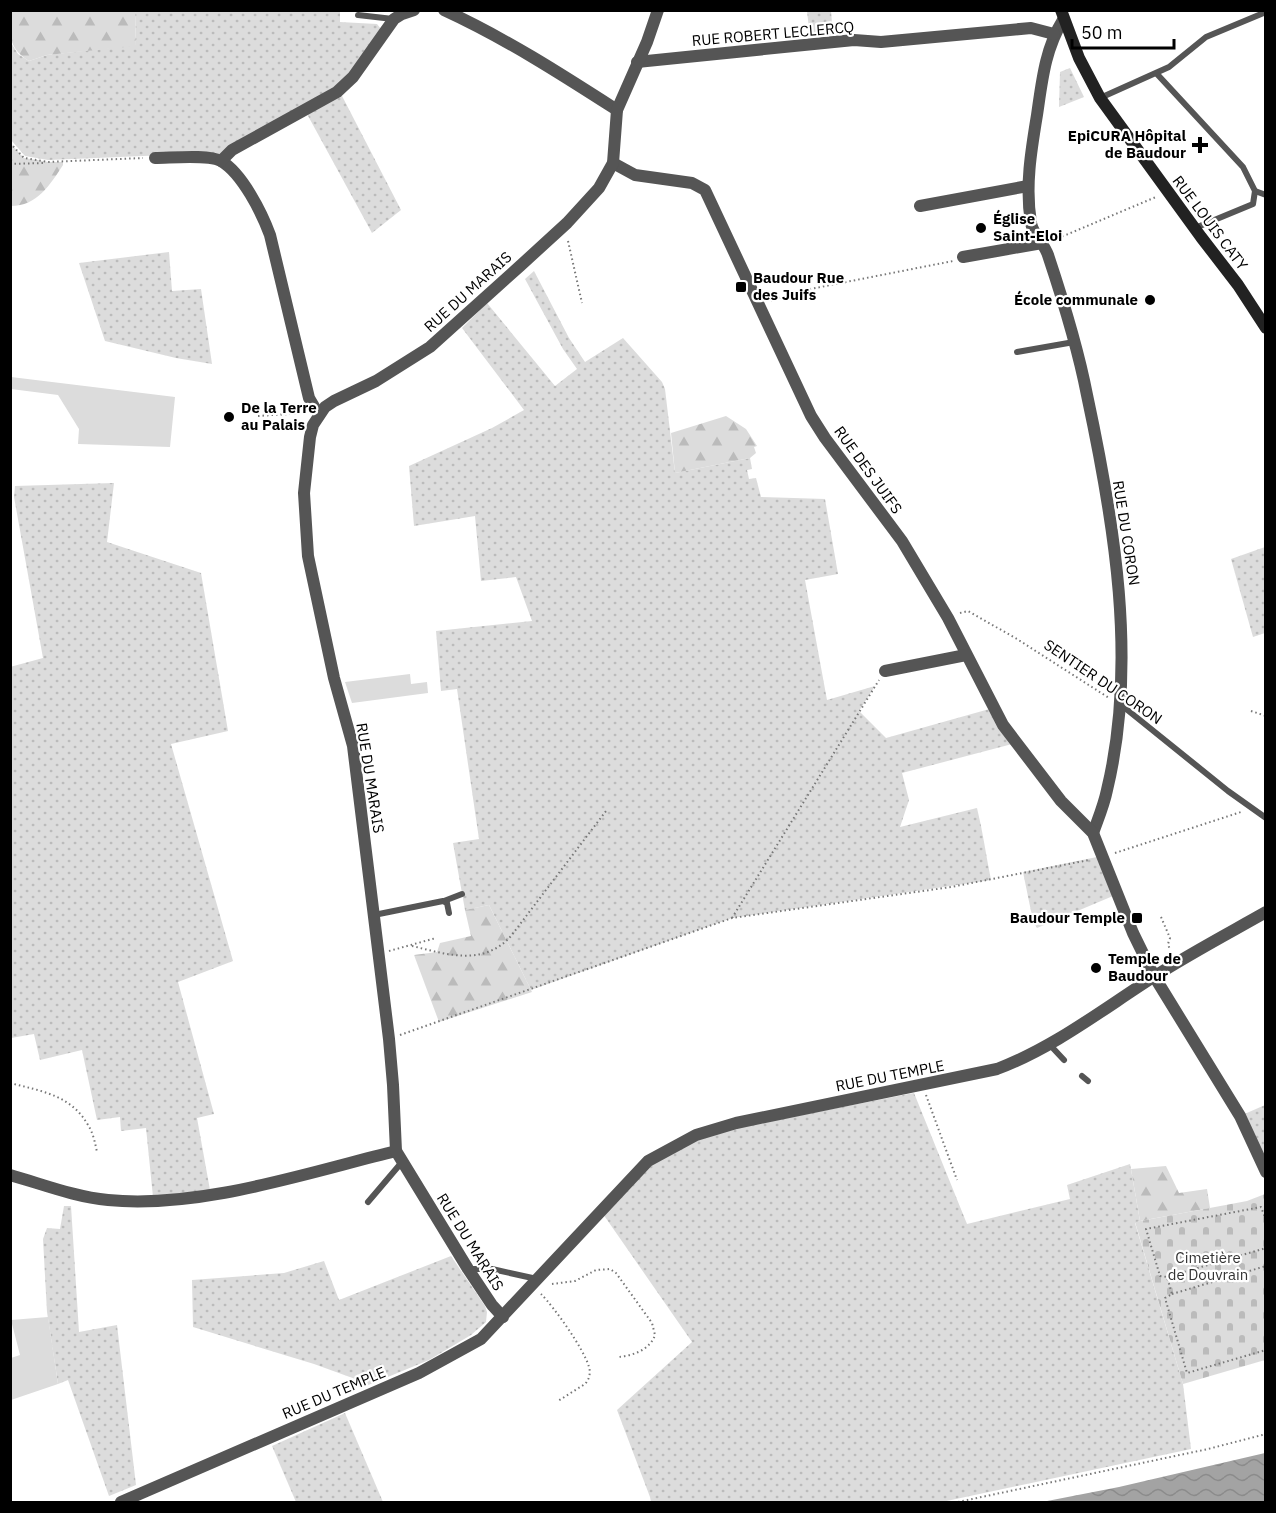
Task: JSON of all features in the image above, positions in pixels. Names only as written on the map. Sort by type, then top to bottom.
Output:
[{"type":"main road","name":"RUE LOUIS CATY","points":[[1062,15],[1088,78],[1100,98],[1238,285],[1266,328]]},
{"type":"street","points":[[220,161],[232,150],[338,92],[353,77],[394,20],[414,10]]},
{"type":"street","points":[[444,10],[544,63],[617,110]]},
{"type":"street","points":[[613,163],[617,110],[647,42],[658,10]]},
{"type":"street","name":"RUE DU CORON","points":[[1062,15],[1045,63],[1030,158],[1028,186],[1031,225],[1048,257],[1074,342],[1097,440],[1121,594],[1119,704],[1113,765],[1104,802],[1093,833]]},
{"type":"street","name":"RUE ROBERT LECLERCQ","points":[[638,62],[854,40],[881,42],[1031,28],[1054,34]]},
{"type":"street","points":[[155,158],[198,158],[220,161],[241,180],[265,220],[270,235],[309,398],[319,415]]},
{"type":"street","name":"RUE DU MARAIS","points":[[503,1317],[492,1305],[468,1269],[399,1156],[389,1039],[353,746],[334,678],[305,538],[304,492],[310,437],[319,415],[334,401],[376,381],[430,347],[563,226],[599,188],[613,163]]},
{"type":"street","name":"RUE DES JUIFS","points":[[613,163],[635,175],[692,183],[705,190],[811,416],[902,542],[948,618],[993,708],[1016,743],[1061,801],[1093,833],[1133,933],[1154,976],[1240,1116],[1266,1172]]},
{"type":"street","points":[[920,206],[1028,186]]},
{"type":"street","points":[[963,256],[1042,243]]},
{"type":"street","points":[[885,671],[966,654]]},
{"type":"street","name":"RUE DU TEMPLE","points":[[121,1503],[442,1362],[482,1339],[540,1283],[648,1161],[670,1147],[696,1135],[736,1123],[998,1069],[1019,1061],[1050,1044],[1154,976],[1266,912]]},
{"type":"street","points":[[10,1175],[82,1196],[106,1200],[165,1201],[234,1191],[399,1156]]},
{"type":"lane","points":[[1100,98],[1157,74],[1206,37],[1266,12]]},
{"type":"lane","points":[[358,15],[394,20]]},
{"type":"lane","points":[[1157,74],[1243,166],[1255,191],[1253,204],[1194,228]]},
{"type":"lane","points":[[1255,191],[1266,195]]},
{"type":"lane","points":[[1017,352],[1074,342]]},
{"type":"lane","name":"SENTIER DU CORON","points":[[1119,704],[1266,818]]},
{"type":"lane","points":[[374,915],[443,901],[462,894]]},
{"type":"lane","points":[[443,901],[447,903],[449,913]]},
{"type":"lane","points":[[1050,1044],[1064,1060]]},
{"type":"lane","points":[[368,1202],[399,1156]]},
{"type":"lane","points":[[468,1269],[492,1269],[540,1283]]},
{"type":"path","points":[[10,143],[24,158],[48,162]]},
{"type":"path","points":[[10,164],[155,158]]},
{"type":"path","points":[[1042,243],[1056,240],[1168,192]]},
{"type":"path","points":[[563,226],[582,303]]},
{"type":"path","points":[[760,305],[795,292],[958,260],[963,256]]},
{"type":"path","points":[[258,416],[302,413],[319,415]]},
{"type":"path","name":"SENTIER DU CORON","points":[[948,618],[968,611],[1017,639],[1119,704]]},
{"type":"path","points":[[732,918],[885,671]]},
{"type":"path","points":[[1251,711],[1266,716]]},
{"type":"path","points":[[389,1039],[732,918],[951,887],[1102,857],[1251,808]]},
{"type":"path","points":[[412,946],[464,957],[477,956],[497,949],[511,936],[606,811]]},
{"type":"path","points":[[1161,917],[1170,938],[1168,944],[1176,963]]},
{"type":"path","points":[[379,953],[436,938]]},
{"type":"path","points":[[10,1083],[55,1094],[63,1099],[89,1126],[98,1152]]},
{"type":"path","points":[[923,1085],[957,1180]]},
{"type":"path","points":[[1266,1220],[1261,1207],[1146,1229],[1160,1276],[1167,1277],[1266,1248]]},
{"type":"path","points":[[1266,1266],[1165,1298],[1187,1373],[1266,1350]]},
{"type":"path","points":[[558,1401],[580,1389],[588,1381],[589,1367],[540,1283],[568,1283],[603,1268],[616,1273],[652,1323],[655,1335],[650,1344],[636,1353],[618,1357]]},
{"type":"path","points":[[1167,1277],[1172,1294]]},
{"type":"path","points":[[958,1503],[1208,1449],[1266,1434]]},
{"type":"green space","points":[[135,10],[340,11],[340,22],[377,24],[381,29],[345,82],[217,156],[191,154],[48,160],[25,156],[11,140],[10,41],[18,54],[29,61],[47,55],[136,45]]},
{"type":"green space","points":[[10,11],[135,11],[136,46],[47,55],[29,61],[13,45],[10,33]]},
{"type":"green space","points":[[807,11],[831,11],[833,35],[810,37]]},
{"type":"green space","points":[[1070,68],[1084,97],[1059,107],[1060,72]]},
{"type":"green space","points":[[341,94],[401,210],[372,233],[307,114]]},
{"type":"green space","points":[[10,143],[24,158],[63,162],[58,173],[42,193],[28,202],[11,206]]},
{"type":"green space","points":[[169,252],[172,291],[201,289],[212,364],[105,341],[79,263]]},
{"type":"green space","points":[[534,271],[569,338],[585,362],[623,338],[662,382],[665,389],[675,473],[750,458],[752,469],[747,470],[749,479],[756,478],[761,497],[825,499],[838,574],[805,580],[827,700],[875,686],[859,711],[886,738],[993,708],[1016,743],[902,773],[909,800],[900,827],[977,808],[991,880],[732,918],[531,990],[489,905],[465,910],[453,843],[479,839],[457,689],[441,691],[436,631],[532,621],[516,577],[481,581],[475,516],[414,526],[409,466],[492,428],[524,410],[462,328],[487,303],[555,386],[577,369],[563,349],[525,279]]},
{"type":"green space","points":[[11,377],[175,397],[170,447],[78,444],[79,429],[58,395],[11,389]]},
{"type":"green space","points":[[726,416],[746,429],[757,446],[754,447],[756,453],[750,458],[675,473],[671,433]]},
{"type":"green space","points":[[114,483],[107,542],[201,573],[228,731],[171,744],[233,961],[178,982],[214,1114],[197,1118],[210,1190],[153,1197],[146,1128],[121,1131],[120,1117],[97,1120],[82,1050],[40,1060],[34,1034],[11,1038],[10,667],[43,658],[14,497],[15,486]]},
{"type":"green space","points":[[1265,547],[1265,633],[1253,637],[1231,559]]},
{"type":"green space","points":[[410,674],[411,684],[427,682],[428,693],[352,703],[345,682]]},
{"type":"green space","points":[[1097,857],[1113,896],[1037,928],[1033,921],[1023,872]]},
{"type":"green space","points":[[489,905],[532,992],[439,1022],[414,955],[437,952],[440,943],[471,936],[465,910]]},
{"type":"green space","points":[[914,1093],[967,1224],[1070,1199],[1067,1185],[1130,1164],[1140,1221],[1135,1223],[1183,1384],[1191,1449],[942,1502],[651,1502],[617,1410],[692,1342],[603,1214],[649,1166],[688,1143],[739,1127]]},
{"type":"green space","points":[[1265,1105],[1265,1172],[1240,1116]]},
{"type":"green space","points":[[1166,1166],[1179,1193],[1207,1189],[1210,1208],[1140,1221],[1131,1169]]},
{"type":"green space","name":"Cimetière de Douvrain","points":[[1265,1194],[1265,1360],[1183,1384],[1135,1222],[1247,1201]]},
{"type":"green space","points":[[64,1206],[71,1206],[79,1332],[117,1325],[136,1485],[109,1496],[68,1380],[58,1384],[47,1312],[43,1239],[47,1228],[60,1229]]},
{"type":"green space","points":[[451,1256],[485,1306],[486,1322],[471,1335],[429,1360],[361,1388],[358,1380],[314,1364],[193,1327],[192,1280],[284,1273],[324,1261],[339,1300]]},
{"type":"green space","points":[[48,1317],[58,1384],[11,1400],[11,1358],[20,1355],[11,1320]]},
{"type":"green space","points":[[345,1413],[383,1502],[296,1502],[272,1446]]},
{"type":"water","points":[[1265,1453],[1265,1502],[1042,1502],[1119,1487]]},
{"type":"place","name":"EpiCURA Hôpital de Baudour","points":[[1200,145]]},
{"type":"place","name":"Église Saint-Eloi","points":[[981,228]]},
{"type":"place","name":"Baudour Rue des Juifs","points":[[741,287]]},
{"type":"place","name":"École communale","points":[[1150,300]]},
{"type":"place","name":"De la Terre au Palais","points":[[229,417]]},
{"type":"place","name":"Baudour Temple","points":[[1137,918]]},
{"type":"place","name":"Temple de Baudour","points":[[1096,968]]}]
